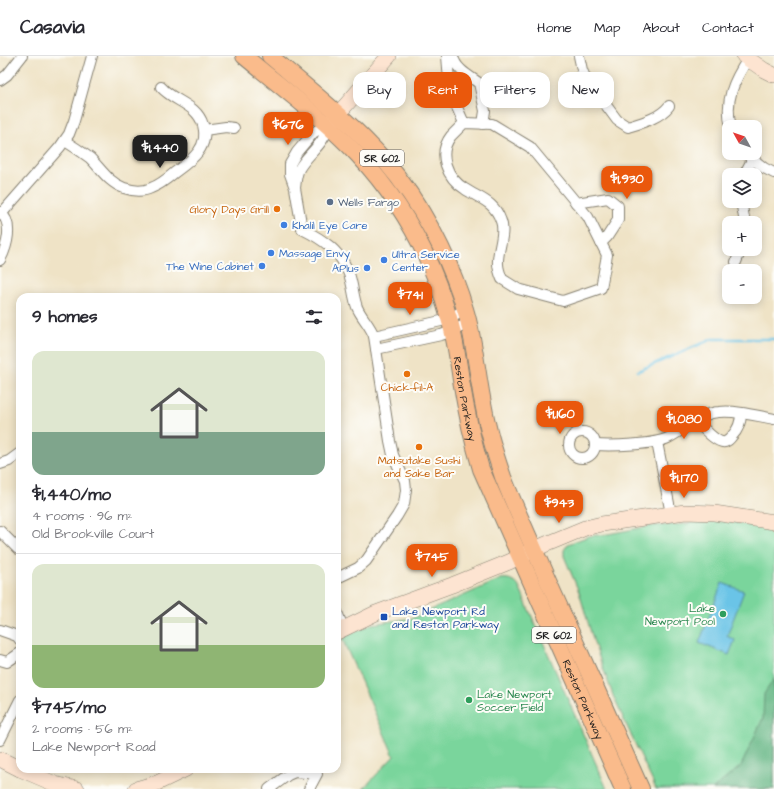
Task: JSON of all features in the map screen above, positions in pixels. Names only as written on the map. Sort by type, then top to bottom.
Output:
[{"type":"main road","name":"Reston Parkway","points":[[244,56],[328,126],[358,155],[393,199],[415,234],[434,275],[451,325],[469,424],[482,468],[519,557],[623,789]]},
{"type":"main road","name":"Reston Parkway","points":[[270,56],[338,114],[386,162],[401,181],[418,207],[438,242],[467,316],[476,359],[483,406],[504,477],[641,789]]},
{"type":"street","points":[[0,80],[7,75],[22,56]]},
{"type":"street","points":[[0,260],[6,246],[8,235],[7,221],[1,213],[65,141],[74,121],[92,56]]},
{"type":"street","points":[[341,576],[358,568],[366,561],[401,510],[406,490],[405,481],[393,455],[390,441],[374,336],[358,310],[354,299],[349,274],[341,259],[322,239],[302,229],[295,188],[300,167],[327,132],[328,126],[389,56]]},
{"type":"street","points":[[448,56],[450,92],[464,123]]},
{"type":"street","points":[[453,56],[454,61],[459,68],[479,83],[485,111],[483,124]]},
{"type":"street","points":[[579,56],[585,77],[617,120],[623,125],[628,127],[638,124],[664,112],[669,106]]},
{"type":"street","points":[[730,120],[728,109],[732,86],[746,57],[774,75]]},
{"type":"street","points":[[65,141],[91,160],[115,184],[132,191],[142,191],[159,185],[194,158],[203,144],[204,130],[200,116],[194,110],[170,96],[161,87]]},
{"type":"street","points":[[464,123],[492,124],[530,147],[588,217],[607,255],[601,288],[563,301],[518,289],[502,278],[498,264],[501,240],[501,222],[495,210],[486,200],[465,189],[454,180],[447,169],[444,152],[451,137],[464,123]]},
{"type":"street","points":[[204,130],[226,127],[234,128]]},
{"type":"street","points":[[754,160],[764,168],[774,173]]},
{"type":"street","points":[[576,203],[608,198],[618,206],[618,220],[607,237],[601,243]]},
{"type":"street","points":[[736,262],[738,256]]},
{"type":"street","points":[[374,336],[451,325],[467,316]]},
{"type":"street","points":[[376,349],[451,325],[467,316]]},
{"type":"street","points":[[595,445],[657,442],[708,414],[718,412],[774,419]]},
{"type":"street","points":[[696,420],[719,442],[723,443],[735,433],[739,426],[741,414]]},
{"type":"street","points":[[657,442],[671,514]]},
{"type":"street","points":[[0,464],[9,461],[16,456]]},
{"type":"street","points":[[341,630],[376,613],[452,585],[585,528],[671,514],[700,512],[774,522]]},
{"type":"street","points":[[0,531],[16,547]]},
{"type":"street","points":[[0,630],[16,636]]},
{"type":"street","points":[[0,660],[7,662],[16,656]]},
{"type":"street","points":[[0,740],[4,724],[16,706]]},
{"type":"street","points":[[0,759],[16,767]]},
{"type":"street","points":[[29,773],[55,784],[77,789]]},
{"type":"street","points":[[136,789],[157,783],[178,773]]},
{"type":"street","points":[[269,789],[293,773]]},
{"type":"street","points":[[309,789],[317,773]]},
{"type":"green space","points":[[694,519],[729,521],[769,529],[774,533],[774,789],[656,789],[614,698],[595,646],[579,592],[564,556],[564,550],[568,544],[589,536],[650,526],[688,524]]},
{"type":"green space","name":"Lake Newport Soccer Field","points":[[501,579],[512,580],[519,587],[607,789],[363,789],[394,756],[342,638],[372,624],[413,618]]},
{"type":"green space","points":[[774,679],[774,789],[713,789],[741,766],[763,718],[764,694]]},
{"type":"water","name":"Lake Newport Pool","points":[[722,583],[744,591],[727,636],[735,640],[729,655],[699,643]]},
{"type":"waterway","points":[[638,371],[712,339],[774,339]]},
{"type":"place","name":"Wells Fargo","points":[[330,202]]},
{"type":"place","name":"Glory Days Grill","points":[[277,209]]},
{"type":"place","name":"Khalil Eye Care","points":[[284,225]]},
{"type":"place","name":"Massage Envy","points":[[271,253]]},
{"type":"place","name":"Ultra Service Center","points":[[384,260]]},
{"type":"place","name":"The Wine Cabinet","points":[[262,266]]},
{"type":"place","name":"APlus","points":[[367,268]]},
{"type":"place","name":"Chick-fil-A","points":[[407,374]]},
{"type":"place","name":"Matsutake Sushi and Sake Bar","points":[[419,447]]},
{"type":"place","name":"Lake Newport Pool","points":[[723,614]]},
{"type":"place","name":"Lake Newport Rd and Reston Parkway","points":[[384,617]]},
{"type":"place","name":"Lake Newport Soccer Field","points":[[469,700]]}]
